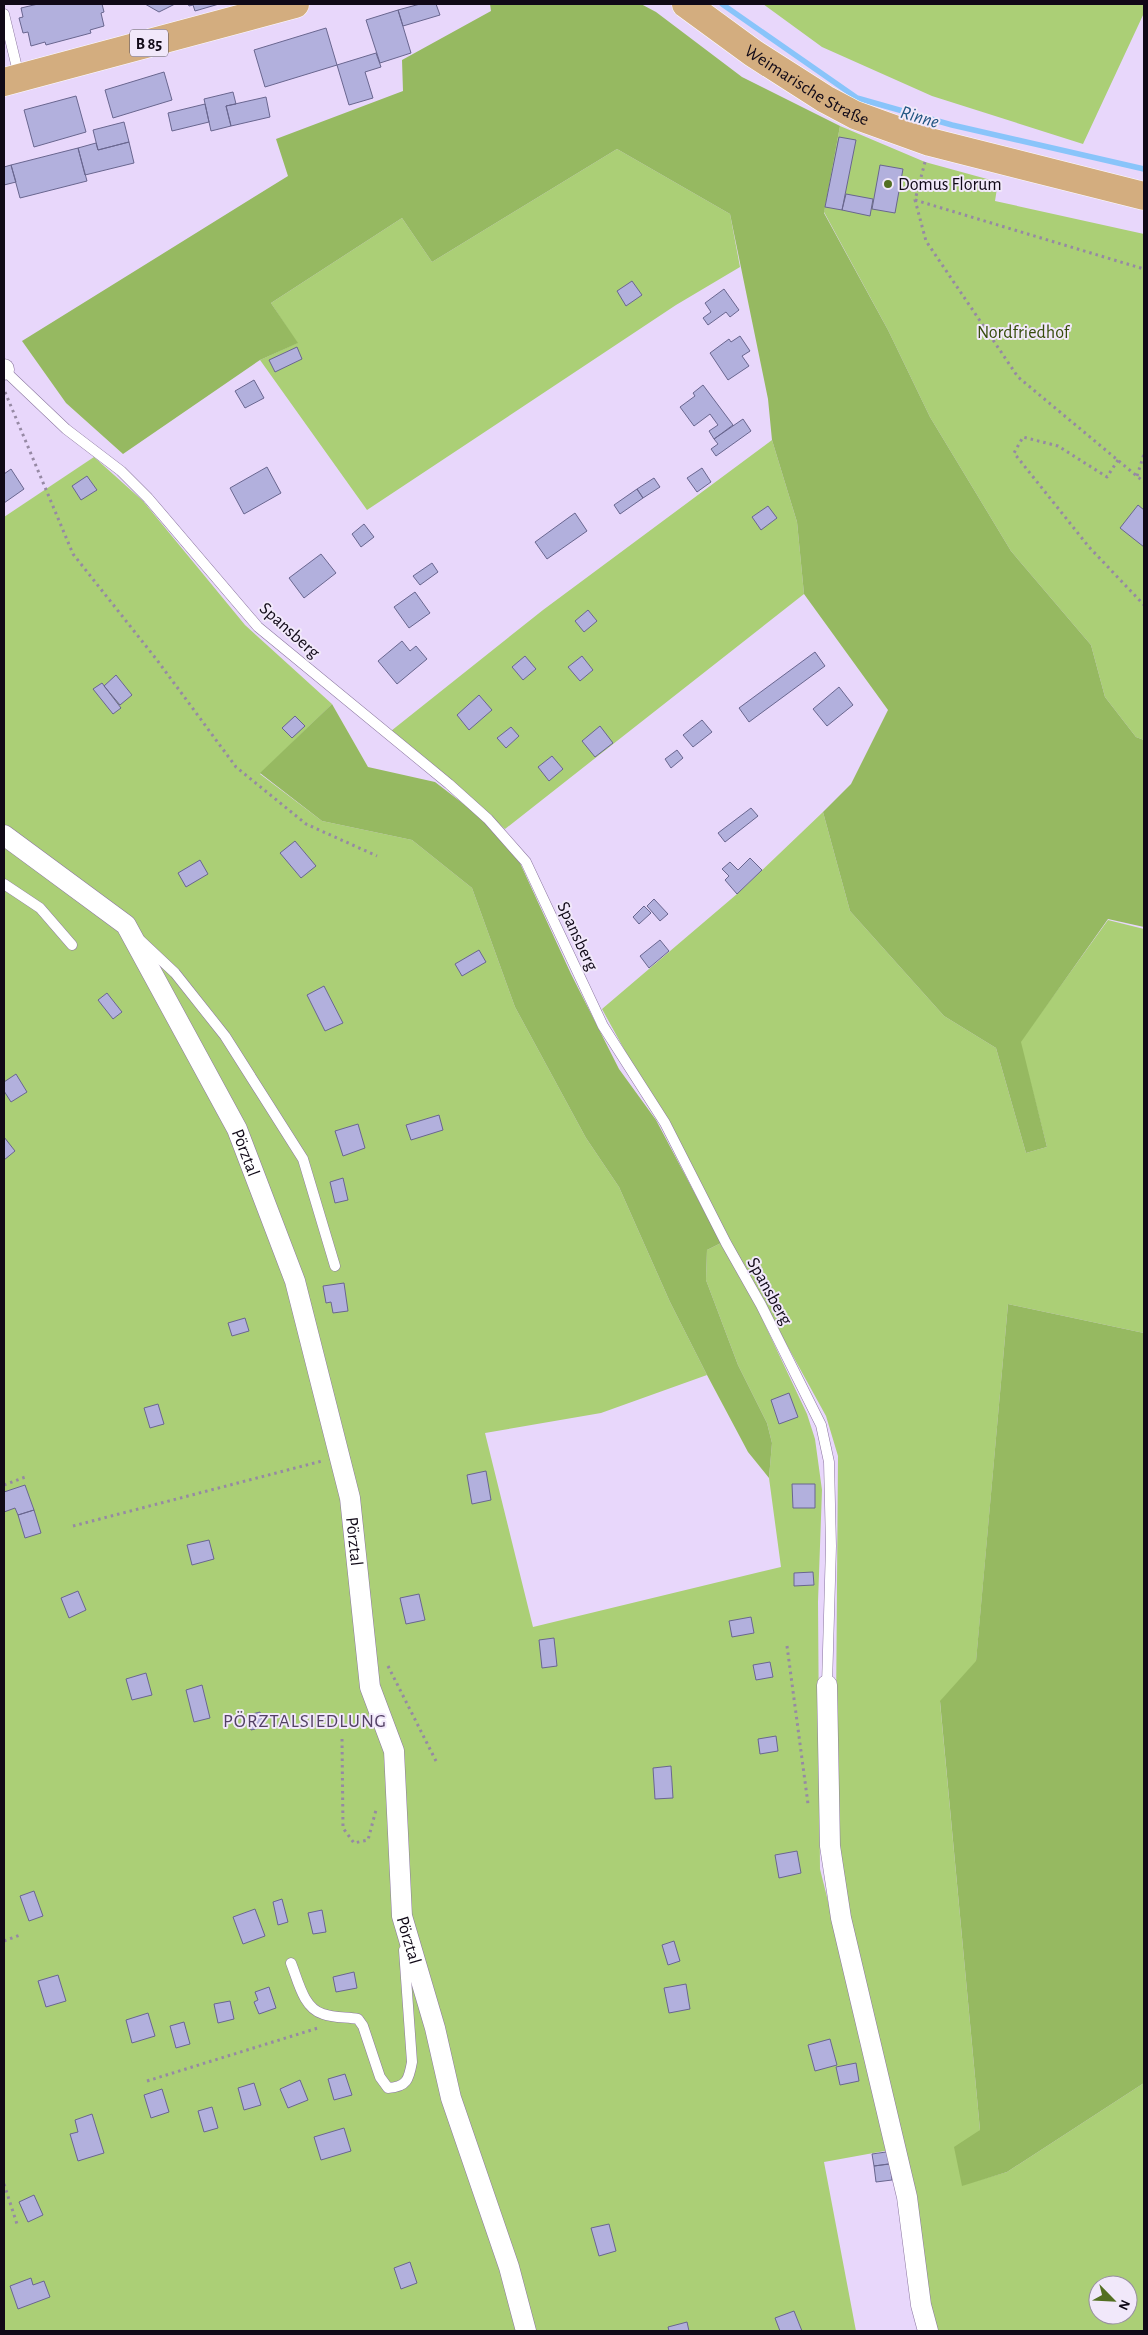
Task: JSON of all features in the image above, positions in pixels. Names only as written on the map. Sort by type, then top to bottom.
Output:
[{"type":"main road","name":"B 85","points":[[12,80],[295,4]]},
{"type":"main road","name":"Weimarische Straße","points":[[686,4],[752,53],[825,99],[855,115],[930,142],[1144,196]]},
{"type":"street","name":"Pörztal","points":[[4,835],[126,925],[237,1129],[295,1281],[350,1498],[370,1687],[394,1750],[402,1916],[435,2028],[451,2098],[509,2268],[526,2331]]},
{"type":"street","points":[[827,1685],[830,1846],[841,1918],[907,2197],[921,2305],[928,2331]]},
{"type":"lane","points":[[4,14],[12,80]]},
{"type":"lane","name":"Spansberg","points":[[4,370],[66,429],[121,471],[148,498],[258,627],[456,790],[488,819],[526,862],[603,1026],[665,1123],[726,1243],[761,1305],[821,1425],[829,1462],[831,1546],[827,1685]]},
{"type":"lane","points":[[4,884],[40,908],[72,945]]},
{"type":"lane","points":[[126,925],[174,973],[225,1036],[302,1159],[335,1266]]},
{"type":"lane","points":[[291,1963],[306,2001],[316,2012],[358,2019],[363,2026],[380,2077],[388,2088],[399,2088],[409,2078],[412,2062],[402,1916]]},
{"type":"path","points":[[930,142],[915,200],[926,241],[1018,377],[1144,482]]},
{"type":"path","points":[[915,200],[1144,268]]},
{"type":"path","points":[[4,390],[73,554],[157,660],[236,767],[306,824],[377,856]]},
{"type":"path","points":[[1118,460],[1107,477],[1058,446],[1023,437],[1014,453],[1089,548],[1144,605]]},
{"type":"path","points":[[1137,476],[1144,454]]},
{"type":"path","points":[[73,1526],[340,1456]]},
{"type":"path","points":[[4,1485],[28,1476]]},
{"type":"path","points":[[787,1646],[809,1813]]},
{"type":"path","points":[[384,1658],[436,1761]]},
{"type":"path","points":[[342,1740],[343,1828],[354,1843],[368,1840],[378,1804]]},
{"type":"path","points":[[4,1941],[20,1935]]},
{"type":"path","points":[[147,2081],[352,2018]]},
{"type":"path","points":[[4,2184],[17,2224]]},
{"type":"green space","points":[[490,4],[641,4],[656,12],[742,77],[840,126],[824,213],[888,330],[930,417],[1011,551],[1091,645],[1105,697],[1136,737],[1144,740],[1144,927],[1108,919],[1021,1042],[1047,1147],[1026,1153],[996,1048],[944,1016],[850,911],[823,812],[851,784],[888,710],[804,594],[797,522],[772,440],[768,399],[730,214],[617,149],[432,262],[402,218],[271,303],[298,343],[260,360],[123,454],[66,403],[22,341],[288,176],[276,139],[403,91],[402,60],[491,11]]},
{"type":"green space","points":[[763,4],[1144,4],[1144,13],[1083,144],[932,96],[822,47]]},
{"type":"green space","name":"Nordfriedhof","points":[[840,126],[925,162],[998,182],[995,201],[1144,234],[1144,740],[1136,737],[1105,697],[1091,645],[1011,551],[930,417],[888,330],[824,212]]},
{"type":"green space","points":[[617,149],[730,214],[740,267],[676,305],[367,510],[260,360],[297,343],[271,303],[402,218],[432,262]]},
{"type":"green space","points":[[772,440],[797,522],[804,594],[505,829],[391,731],[543,610]]},
{"type":"green space","points":[[94,457],[143,501],[245,625],[332,704],[260,774],[322,821],[412,840],[472,888],[515,1007],[586,1138],[619,1187],[670,1302],[707,1375],[601,1413],[485,1433],[533,1627],[781,1567],[769,1478],[772,1443],[767,1423],[738,1365],[706,1280],[707,1250],[721,1243],[758,1310],[807,1414],[815,1439],[822,1490],[818,1602],[820,1869],[890,2150],[824,2162],[856,2331],[4,2331],[4,517]]},
{"type":"green space","points":[[332,704],[368,767],[435,782],[487,822],[520,863],[571,974],[619,1069],[656,1120],[721,1243],[707,1250],[706,1280],[738,1365],[767,1423],[772,1443],[769,1478],[748,1452],[670,1302],[619,1187],[586,1138],[515,1007],[472,888],[412,840],[322,821],[260,773]]},
{"type":"green space","points":[[823,812],[850,911],[944,1016],[996,1048],[1026,1153],[1047,1147],[1020,1042],[1108,920],[1144,929],[1144,1333],[1008,1304],[976,1662],[940,1702],[980,2130],[962,2185],[1007,2172],[1144,2083],[1144,2331],[936,2331],[835,1845],[838,1456],[826,1416],[602,1009],[737,894]]},
{"type":"green space","points":[[1008,1304],[1144,1333],[1144,2083],[1007,2172],[962,2186],[954,2147],[980,2130],[940,1701],[976,1661]]},
{"type":"building","points":[[38,4],[102,4],[104,12],[101,13],[104,26],[90,30],[91,33],[46,45],[45,42],[31,46],[28,32],[23,33],[19,18],[23,17],[21,8]]},
{"type":"building","points":[[145,4],[175,4],[159,12]]},
{"type":"building","points":[[188,4],[219,4],[195,11],[193,5],[189,6]]},
{"type":"building","points":[[420,4],[436,4],[440,15],[403,26],[398,10]]},
{"type":"building","points":[[398,10],[411,53],[380,63],[366,20]]},
{"type":"building","points":[[326,28],[337,65],[265,87],[254,50]]},
{"type":"building","points":[[376,53],[381,67],[365,72],[373,98],[349,105],[337,65]]},
{"type":"building","points":[[164,72],[172,100],[113,118],[105,90]]},
{"type":"building","points":[[233,92],[236,104],[226,106],[231,126],[211,131],[204,99]]},
{"type":"building","points":[[76,96],[86,132],[34,147],[24,110]]},
{"type":"building","points":[[266,97],[270,117],[231,126],[226,106]]},
{"type":"building","points":[[205,104],[209,122],[172,131],[168,113]]},
{"type":"building","points":[[124,122],[129,142],[98,150],[93,130]]},
{"type":"building","points":[[839,137],[856,140],[842,210],[825,207]]},
{"type":"building","points":[[129,142],[134,163],[85,175],[78,148],[96,143],[98,150]]},
{"type":"building","points":[[78,148],[87,181],[20,198],[11,165]]},
{"type":"building","points":[[11,165],[16,182],[4,185],[4,167]]},
{"type":"building","name":"Domus Florum","points":[[880,165],[903,169],[895,213],[872,209]]},
{"type":"building","points":[[846,194],[873,199],[870,216],[842,210]]},
{"type":"building","points":[[632,281],[642,295],[626,306],[617,291]]},
{"type":"building","points":[[724,289],[739,310],[730,317],[726,312],[708,325],[703,318],[711,312],[705,303]]},
{"type":"building","points":[[740,336],[750,351],[742,356],[749,366],[728,380],[710,353],[729,339],[731,342]]},
{"type":"building","points":[[297,347],[302,359],[275,372],[269,360]]},
{"type":"building","points":[[254,380],[264,398],[245,408],[235,391]]},
{"type":"building","points":[[703,385],[733,425],[714,439],[709,431],[718,425],[710,414],[694,426],[680,407],[695,396],[693,393]]},
{"type":"building","points":[[743,419],[751,431],[716,456],[711,449],[718,444],[714,439]]},
{"type":"building","points":[[267,467],[281,493],[244,514],[230,488]]},
{"type":"building","points":[[702,468],[711,482],[697,492],[687,478]]},
{"type":"building","points":[[11,469],[24,489],[4,503],[4,474]]},
{"type":"building","points":[[87,476],[97,490],[81,500],[72,486]]},
{"type":"building","points":[[654,478],[660,487],[643,498],[637,489]]},
{"type":"building","points":[[637,489],[643,498],[620,514],[614,505]]},
{"type":"building","points":[[1138,505],[1144,510],[1144,547],[1120,528]]},
{"type":"building","points":[[768,506],[777,518],[761,530],[752,517]]},
{"type":"building","points":[[575,513],[587,531],[547,559],[535,542]]},
{"type":"building","points":[[364,524],[374,537],[361,547],[352,534]]},
{"type":"building","points":[[321,554],[336,573],[304,598],[289,578]]},
{"type":"building","points":[[432,563],[438,572],[420,585],[413,576]]},
{"type":"building","points":[[415,592],[430,613],[409,628],[394,607]]},
{"type":"building","points":[[588,610],[597,621],[584,632],[575,621]]},
{"type":"building","points":[[402,641],[410,651],[416,646],[427,659],[397,684],[378,661]]},
{"type":"building","points":[[815,652],[825,666],[749,722],[739,708]]},
{"type":"building","points":[[525,656],[536,669],[523,680],[512,667]]},
{"type":"building","points":[[582,656],[593,670],[580,681],[568,667]]},
{"type":"building","points":[[116,675],[132,695],[120,705],[104,686]]},
{"type":"building","points":[[102,683],[121,708],[113,714],[93,689]]},
{"type":"building","points":[[839,687],[853,705],[827,726],[813,709]]},
{"type":"building","points":[[479,695],[492,710],[469,730],[457,715]]},
{"type":"building","points":[[295,716],[305,726],[292,738],[282,728]]},
{"type":"building","points":[[702,720],[712,732],[693,747],[683,735]]},
{"type":"building","points":[[600,726],[613,743],[595,757],[582,741]]},
{"type":"building","points":[[511,727],[519,736],[506,748],[497,738]]},
{"type":"building","points":[[677,750],[683,758],[671,768],[665,759]]},
{"type":"building","points":[[552,756],[563,769],[549,781],[538,767]]},
{"type":"building","points":[[751,808],[758,816],[725,842],[718,833]]},
{"type":"building","points":[[295,841],[316,866],[301,878],[280,853]]},
{"type":"building","points":[[750,858],[762,870],[737,894],[725,880],[729,876],[722,869],[730,862],[738,870]]},
{"type":"building","points":[[200,860],[208,874],[186,887],[178,873]]},
{"type":"building","points":[[654,899],[668,914],[660,921],[647,906]]},
{"type":"building","points":[[644,906],[651,913],[639,924],[633,917]]},
{"type":"building","points":[[660,940],[669,951],[649,968],[640,956]]},
{"type":"building","points":[[479,950],[486,962],[462,976],[455,964]]},
{"type":"building","points":[[324,986],[343,1023],[325,1031],[307,995]]},
{"type":"building","points":[[107,993],[122,1012],[113,1019],[98,1000]]},
{"type":"building","points":[[16,1074],[27,1092],[11,1102],[4,1091],[4,1082]]},
{"type":"building","points":[[439,1115],[443,1130],[411,1140],[406,1125]]},
{"type":"building","points":[[358,1124],[365,1148],[343,1156],[335,1131]]},
{"type":"building","points":[[4,1137],[15,1151],[4,1160]]},
{"type":"building","points":[[343,1178],[348,1200],[335,1203],[330,1182]]},
{"type":"building","points":[[344,1283],[348,1311],[333,1313],[331,1302],[326,1303],[323,1286]]},
{"type":"building","points":[[245,1318],[249,1331],[232,1336],[228,1323]]},
{"type":"building","points":[[789,1393],[798,1417],[779,1424],[771,1400]]},
{"type":"building","points":[[158,1404],[164,1424],[150,1428],[144,1408]]},
{"type":"building","points":[[486,1471],[491,1500],[472,1504],[467,1475]]},
{"type":"building","points":[[792,1484],[815,1484],[815,1508],[793,1508]]},
{"type":"building","points":[[25,1485],[34,1510],[18,1515],[15,1508],[4,1512],[4,1492]]},
{"type":"building","points":[[34,1510],[41,1533],[25,1538],[18,1515]]},
{"type":"building","points":[[209,1540],[214,1559],[192,1565],[187,1545]]},
{"type":"building","points":[[813,1572],[814,1585],[794,1586],[794,1573]]},
{"type":"building","points":[[78,1591],[86,1610],[69,1618],[61,1598]]},
{"type":"building","points":[[419,1594],[425,1620],[406,1624],[400,1598]]},
{"type":"building","points":[[751,1617],[754,1633],[732,1637],[729,1621]]},
{"type":"building","points":[[554,1638],[557,1666],[542,1668],[539,1640]]},
{"type":"building","points":[[770,1662],[773,1677],[756,1680],[753,1665]]},
{"type":"building","points":[[146,1673],[152,1695],[132,1700],[126,1679]]},
{"type":"building","points":[[202,1685],[210,1718],[194,1722],[186,1690]]},
{"type":"building","points":[[260,1712],[263,1727],[251,1730],[248,1715]]},
{"type":"building","points":[[776,1736],[778,1751],[760,1754],[758,1739]]},
{"type":"building","points":[[671,1766],[673,1798],[655,1799],[653,1768]]},
{"type":"building","points":[[797,1851],[801,1873],[779,1878],[775,1855]]},
{"type":"building","points":[[34,1891],[43,1916],[29,1921],[20,1896]]},
{"type":"building","points":[[282,1899],[288,1922],[278,1925],[273,1902]]},
{"type":"building","points":[[255,1909],[265,1936],[243,1944],[233,1917]]},
{"type":"building","points":[[322,1910],[326,1932],[313,1934],[308,1913]]},
{"type":"building","points":[[674,1941],[680,1961],[668,1965],[662,1945]]},
{"type":"building","points":[[354,1972],[357,1988],[336,1992],[333,1977]]},
{"type":"building","points":[[58,1975],[66,2001],[46,2007],[38,1981]]},
{"type":"building","points":[[686,1984],[690,2009],[669,2013],[664,1988]]},
{"type":"building","points":[[269,1987],[276,2008],[259,2014],[254,2002],[258,2000],[255,1992]]},
{"type":"building","points":[[230,2001],[234,2019],[218,2023],[214,2004]]},
{"type":"building","points":[[148,2013],[155,2036],[132,2043],[126,2020]]},
{"type":"building","points":[[184,2022],[190,2044],[176,2048],[170,2026]]},
{"type":"building","points":[[830,2039],[837,2065],[815,2071],[808,2045]]},
{"type":"building","points":[[856,2063],[859,2081],[840,2085],[836,2067]]},
{"type":"building","points":[[345,2074],[352,2095],[334,2100],[328,2079]]},
{"type":"building","points":[[300,2080],[308,2100],[288,2108],[280,2089]]},
{"type":"building","points":[[254,2083],[261,2105],[244,2110],[238,2088]]},
{"type":"building","points":[[162,2089],[169,2112],[151,2118],[144,2095]]},
{"type":"building","points":[[212,2107],[218,2128],[204,2132],[198,2111]]},
{"type":"building","points":[[92,2114],[104,2153],[78,2161],[70,2134],[78,2132],[75,2120]]},
{"type":"building","points":[[344,2128],[351,2151],[321,2160],[314,2137]]},
{"type":"building","points":[[893,2151],[895,2163],[874,2166],[872,2154]]},
{"type":"building","points":[[890,2164],[892,2180],[876,2182],[874,2166]]},
{"type":"building","points":[[34,2195],[43,2215],[28,2222],[19,2202]]},
{"type":"building","points":[[609,2224],[616,2251],[599,2256],[591,2228]]},
{"type":"building","points":[[410,2262],[417,2283],[401,2289],[394,2268]]},
{"type":"building","points":[[31,2278],[33,2285],[44,2281],[50,2297],[18,2309],[10,2286]]},
{"type":"building","points":[[794,2311],[802,2331],[780,2331],[775,2318]]},
{"type":"building","points":[[687,2322],[689,2331],[669,2331],[668,2327]]},
{"type":"waterway","name":"Rinne","points":[[722,4],[857,98],[952,125],[1144,169]]},
{"type":"place","name":"Domus Florum","points":[[888,184]]},
{"type":"district","name":"PÖRZTALSIEDLUNG","points":[[305,1720]]}]
